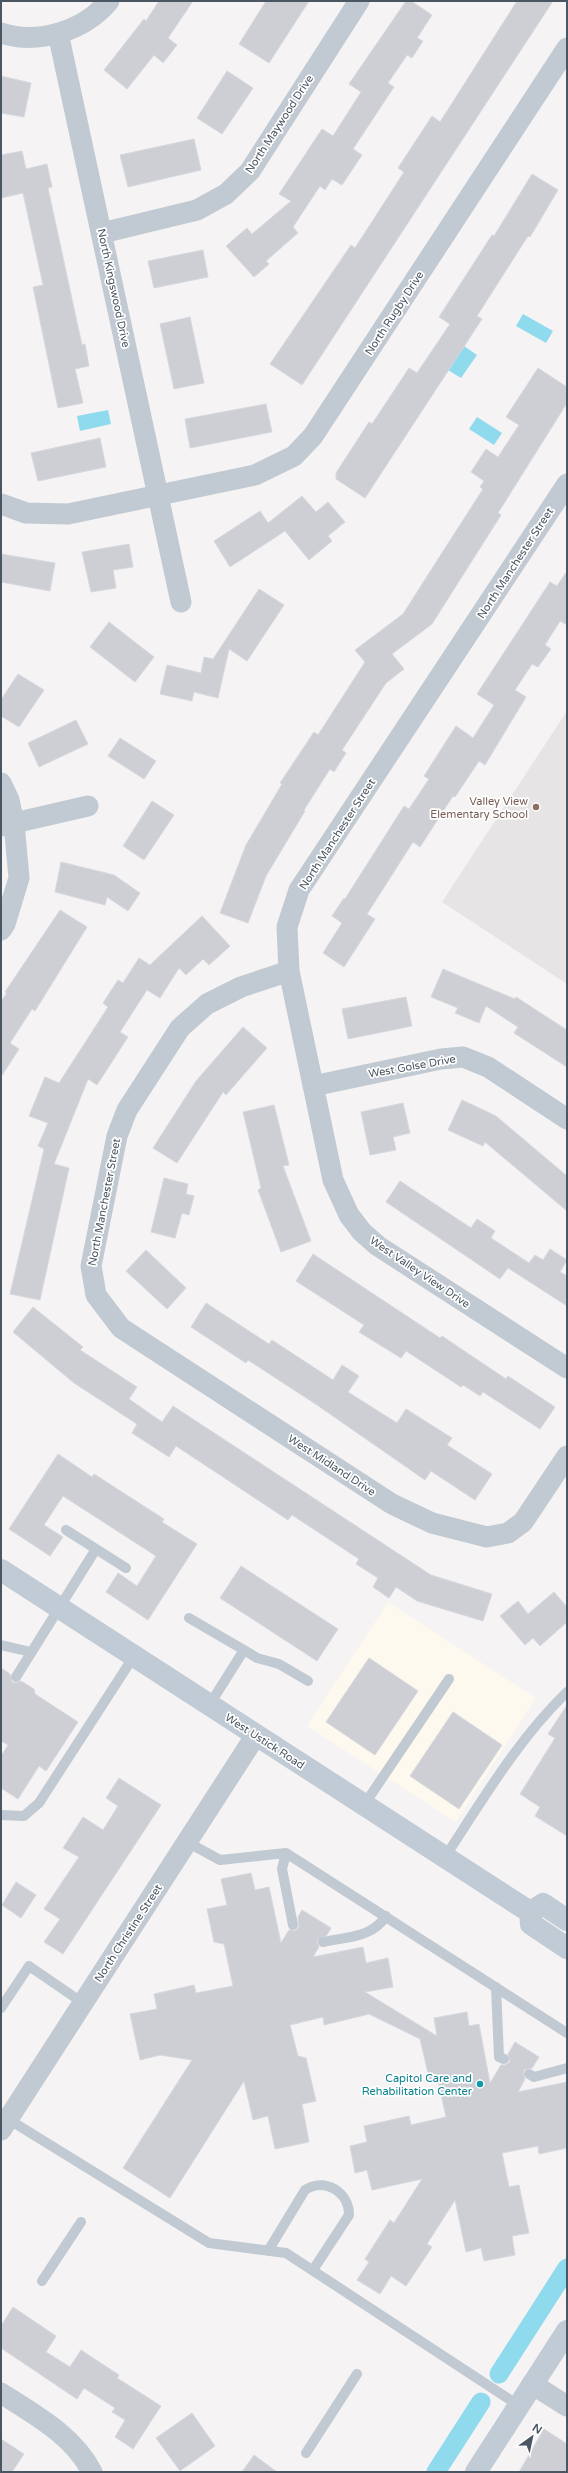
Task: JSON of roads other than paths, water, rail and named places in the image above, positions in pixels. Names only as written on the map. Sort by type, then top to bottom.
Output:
[{"type":"main road","name":"West Ustick Road","points":[[1,1570],[530,1912]]},
{"type":"main road","points":[[567,1920],[543,1904],[530,1912],[531,1924],[567,1948]]},
{"type":"main road","points":[[476,2472],[567,2331]]},
{"type":"street","points":[[1,33],[27,37],[58,33],[79,25],[95,15],[109,1]]},
{"type":"street","name":"North Maywood Drive","points":[[102,233],[197,210],[226,194],[250,171],[359,1]]},
{"type":"street","name":"North Kingswood Drive","points":[[58,33],[181,602]]},
{"type":"street","name":"North Rugby Drive","points":[[1,504],[26,513],[68,514],[255,475],[294,456],[313,436],[567,48]]},
{"type":"street","name":"North Manchester Street","points":[[96,1296],[91,1266],[117,1136],[127,1110],[180,1028],[206,1004],[241,987],[289,971],[287,927],[299,890],[567,484]]},
{"type":"street","points":[[1,783],[9,800],[7,825],[19,878],[5,924],[1,930]]},
{"type":"street","points":[[7,825],[88,806]]},
{"type":"street","name":"West Valley View Drive","points":[[289,971],[333,1180],[349,1215],[362,1232],[378,1246],[567,1368]]},
{"type":"street","name":"West Golse Drive","points":[[313,1086],[441,1059],[463,1057],[488,1067],[567,1119]]},
{"type":"street","name":"West Midland Drive","points":[[96,1296],[121,1328],[392,1504],[432,1523],[487,1537],[508,1533],[523,1522],[567,1456]]},
{"type":"street","name":"North Christine Street","points":[[5,2125],[256,1736]]},
{"type":"street","points":[[532,2384],[567,2406]]},
{"type":"street","points":[[1,2393],[55,2428],[83,2455],[92,2472]]},
{"type":"lane","points":[[66,1530],[126,1568]]},
{"type":"lane","points":[[16,1677],[96,1549]]},
{"type":"lane","points":[[189,1618],[257,1658],[279,1664],[308,1681]]},
{"type":"lane","points":[[1,1645],[31,1652]]},
{"type":"lane","points":[[210,1704],[244,1650]]},
{"type":"lane","points":[[1,1815],[24,1816],[39,1803],[134,1656]]},
{"type":"lane","points":[[364,1805],[449,1679]]},
{"type":"lane","points":[[445,1858],[507,1764],[548,1710],[567,1692]]},
{"type":"lane","points":[[187,1842],[220,1860],[286,1854],[496,1986],[567,2033]]},
{"type":"lane","points":[[286,1854],[282,1869],[293,1925]]},
{"type":"lane","points":[[322,1942],[369,1933],[379,1926],[386,1916]]},
{"type":"lane","points":[[1,2008],[29,1966],[83,2003]]},
{"type":"lane","points":[[496,1986],[499,2057],[504,2060]]},
{"type":"lane","points":[[529,2074],[534,2077],[567,2068]]},
{"type":"lane","points":[[5,2125],[209,2243],[286,2253],[518,2405]]},
{"type":"lane","points":[[268,2251],[305,2190],[314,2184],[325,2184],[340,2192],[349,2204],[349,2215],[314,2270]]},
{"type":"lane","points":[[42,2281],[81,2222]]},
{"type":"lane","points":[[306,2453],[357,2374]]},
{"type":"water","points":[[523,314],[553,331],[546,343],[516,326]]},
{"type":"water","points":[[464,346],[477,355],[461,378],[448,370]]},
{"type":"water","points":[[108,410],[111,424],[80,431],[77,416]]},
{"type":"water","points":[[477,417],[502,433],[494,445],[469,429]]},
{"type":"waterway","points":[[499,2374],[567,2268]]},
{"type":"waterway","points":[[436,2472],[481,2402]]},
{"type":"place","name":"Valley View Elementary School","points":[[536,807]]},
{"type":"place","name":"Capitol Care and Rehabilitation Center","points":[[480,2084]]}]
